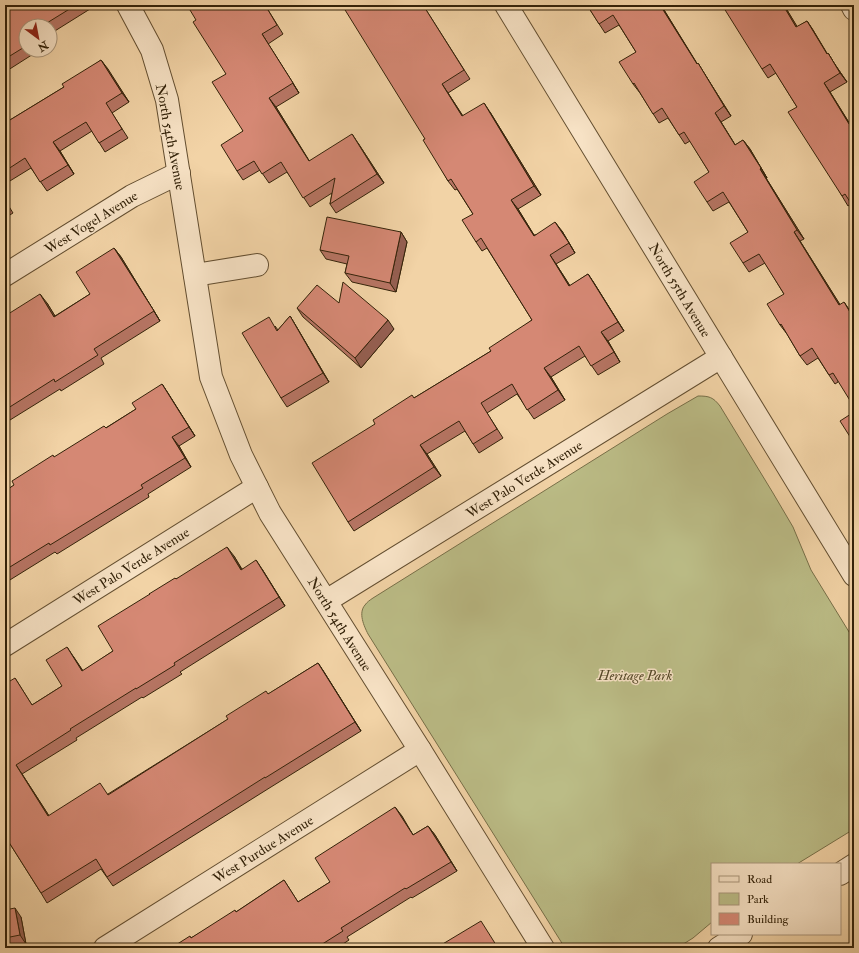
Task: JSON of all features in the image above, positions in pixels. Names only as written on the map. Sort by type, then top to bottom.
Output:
[{"type":"street","name":"North 54th Avenue","points":[[128,5],[152,50],[167,100],[211,377],[241,455],[270,513],[543,948]]},
{"type":"street","name":"North 55th Avenue","points":[[506,5],[854,574]]},
{"type":"street","points":[[852,5],[854,9]]},
{"type":"street","name":"West Vogel Avenue","points":[[5,275],[132,196],[179,173]]},
{"type":"street","points":[[195,275],[257,265]]},
{"type":"street","name":"West Palo Verde Avenue","points":[[326,601],[721,357]]},
{"type":"street","name":"West Palo Verde Avenue","points":[[5,645],[257,487]]},
{"type":"street","name":"West Purdue Avenue","points":[[105,948],[420,750]]},
{"type":"street","points":[[841,873],[854,865]]},
{"type":"street","points":[[719,948],[739,935]]},
{"type":"green space","name":"Heritage Park","points":[[698,396],[710,398],[720,406],[793,527],[811,570],[854,640],[854,829],[799,863],[711,863],[711,923],[693,938],[677,948],[565,948],[368,634],[362,620],[362,612],[366,604],[373,598]]},
{"type":"building","points":[[5,5],[76,5],[55,18],[18,18],[18,51],[5,59]]},
{"type":"building","points":[[187,5],[265,5],[277,25],[262,34],[293,83],[269,98],[309,161],[352,134],[377,174],[330,204],[335,178],[303,198],[281,162],[262,174],[254,161],[237,171],[221,145],[243,131],[212,82],[226,74],[193,22],[196,20]]},
{"type":"building","points":[[342,5],[423,5],[464,70],[442,84],[462,116],[484,103],[534,186],[511,200],[534,236],[555,222],[569,243],[550,255],[569,286],[588,274],[618,322],[601,332],[614,352],[591,366],[579,346],[544,368],[558,390],[527,410],[512,384],[481,403],[497,429],[473,444],[459,421],[420,445],[434,467],[348,522],[312,463],[375,424],[373,420],[412,395],[414,398],[491,351],[489,348],[532,320],[481,238],[476,242],[462,220],[473,214],[451,179],[448,181],[423,140],[425,139]]},
{"type":"building","points":[[587,5],[660,5],[724,106],[715,113],[735,145],[743,140],[797,230],[794,232],[839,305],[844,302],[854,319],[854,407],[833,373],[829,375],[812,348],[800,356],[767,304],[784,294],[759,254],[743,263],[730,243],[748,232],[723,192],[707,202],[694,182],[709,172],[684,132],[679,135],[662,108],[653,114],[619,62],[636,52],[613,15],[599,24]]},
{"type":"building","points":[[722,5],[783,5],[796,27],[807,21],[827,54],[828,53],[840,73],[824,83],[849,124],[854,121],[854,208],[845,194],[842,196],[788,112],[797,107],[770,64],[762,69]]},
{"type":"building","points":[[101,60],[122,93],[106,103],[122,129],[99,143],[86,122],[53,142],[68,165],[40,182],[25,158],[5,171],[5,123],[64,87],[62,84]]},
{"type":"building","points":[[327,217],[401,232],[390,283],[345,273],[349,256],[320,250]]},
{"type":"building","points":[[114,248],[154,311],[94,349],[98,355],[55,382],[54,379],[5,410],[5,316],[40,294],[54,317],[90,294],[76,272]]},
{"type":"building","points":[[343,282],[388,320],[355,358],[297,308],[317,285],[339,303]]},
{"type":"building","points":[[290,316],[323,373],[281,398],[242,333],[269,317],[277,331]]},
{"type":"building","points":[[162,384],[189,427],[172,437],[185,458],[141,485],[143,488],[50,545],[49,543],[5,570],[5,491],[14,485],[12,481],[53,455],[54,457],[104,426],[106,428],[136,409],[132,403]]},
{"type":"building","points":[[854,412],[854,443],[840,421]]},
{"type":"building","points":[[227,547],[241,570],[256,560],[279,597],[174,663],[175,665],[70,729],[71,730],[16,765],[48,816],[100,783],[108,795],[228,719],[226,716],[266,691],[268,694],[318,663],[355,722],[107,877],[96,859],[41,893],[5,836],[5,684],[15,678],[32,705],[62,686],[46,660],[67,647],[82,671],[113,651],[98,626]]},
{"type":"building","points":[[395,807],[413,835],[428,826],[451,862],[406,889],[405,888],[341,928],[343,931],[316,948],[171,948],[190,936],[191,938],[235,910],[236,912],[284,880],[298,902],[330,882],[315,858]]},
{"type":"building","points":[[15,908],[20,935],[5,938],[5,910]]},
{"type":"building","points":[[481,921],[498,948],[439,948],[442,946],[441,945]]}]
